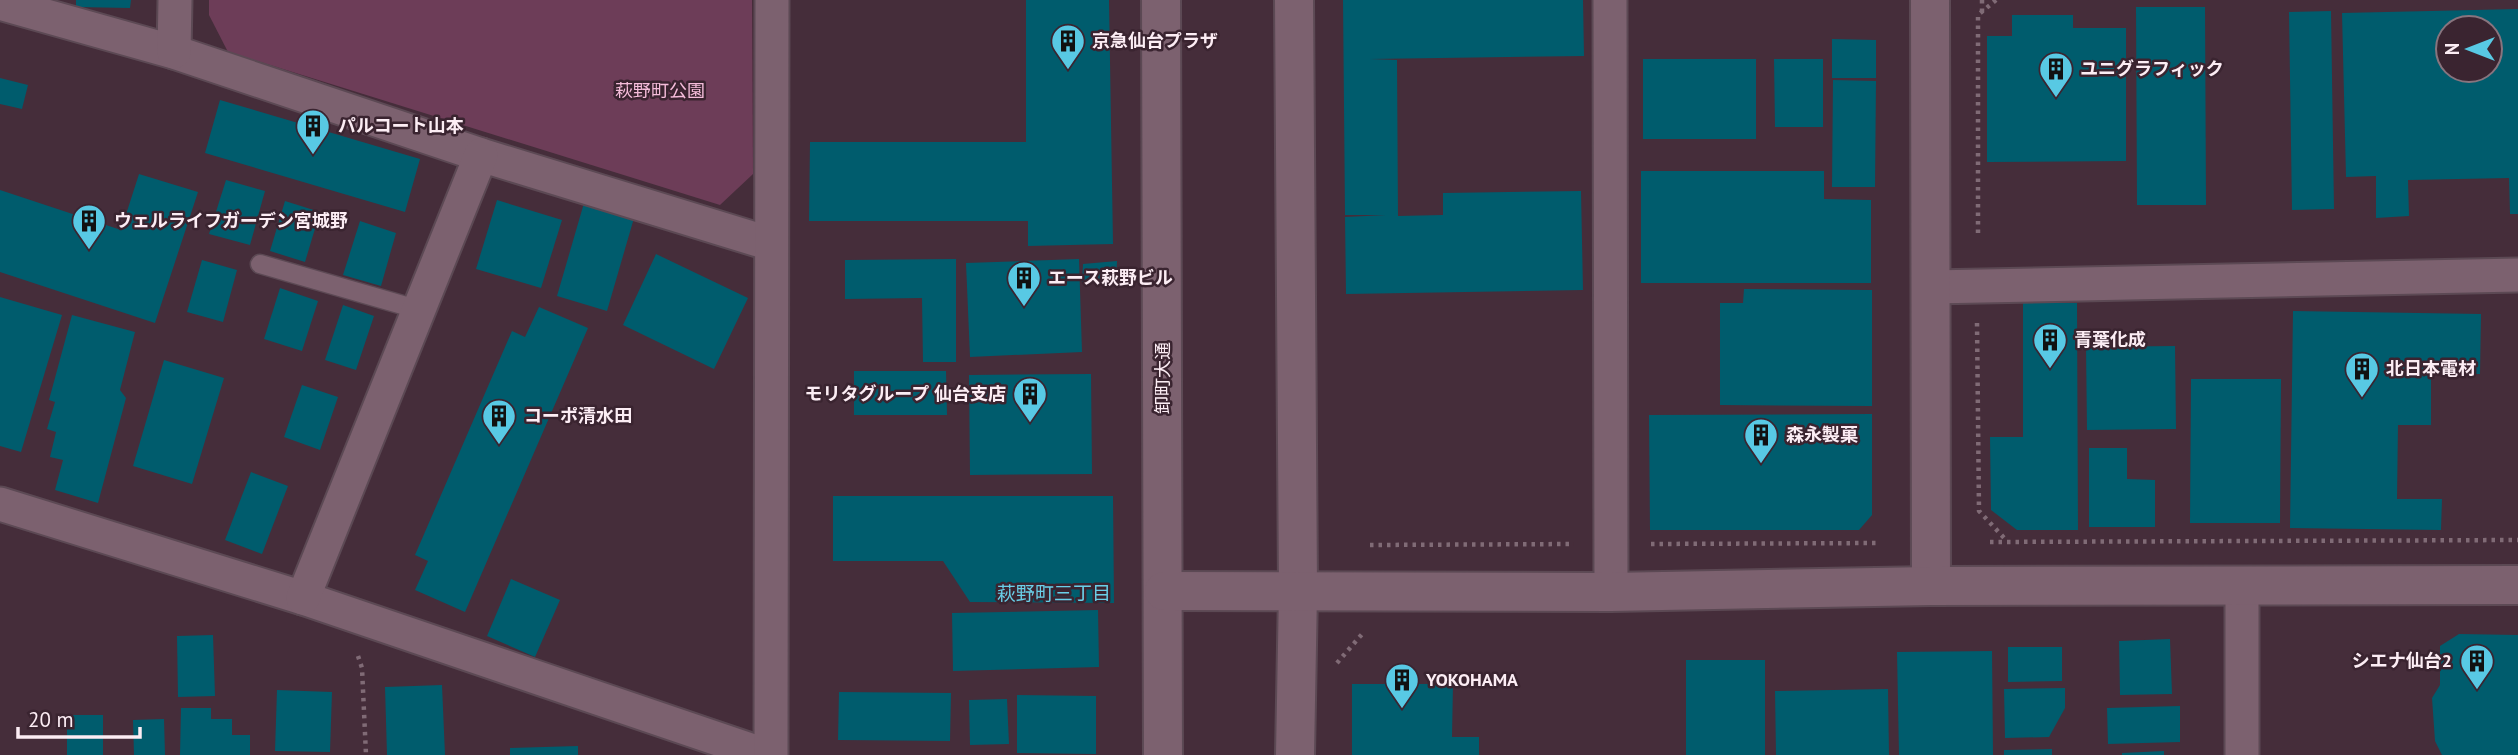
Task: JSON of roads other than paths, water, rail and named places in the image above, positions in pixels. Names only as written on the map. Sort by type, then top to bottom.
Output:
[{"type":"street","points":[[174,52],[175,0]]},
{"type":"street","points":[[771,755],[772,0]]},
{"type":"street","name":"卸町大通","points":[[1161,0],[1163,755]]},
{"type":"street","points":[[1294,0],[1298,591],[1295,755]]},
{"type":"street","points":[[1610,0],[1611,592]]},
{"type":"street","points":[[1930,0],[1931,586]]},
{"type":"street","points":[[0,3],[174,52],[481,155],[771,244]]},
{"type":"street","points":[[303,598],[481,155]]},
{"type":"street","points":[[1931,287],[2518,275]]},
{"type":"street","points":[[0,504],[303,598],[765,755]]},
{"type":"street","points":[[1164,591],[1611,592],[1931,586],[2518,585]]},
{"type":"street","points":[[2242,586],[2242,755]]},
{"type":"lane","points":[[260,264],[419,310]]},
{"type":"place","name":"京急仙台プラザ","points":[[1068,71]]},
{"type":"place","name":"ユニグラフィック","points":[[2056,99]]},
{"type":"place","name":"パルコート山本","points":[[313,156]]},
{"type":"place","name":"ウェルライフガーデン宮城野","points":[[89,251]]},
{"type":"place","name":"エース萩野ビル","points":[[1024,308]]},
{"type":"place","name":"青葉化成","points":[[2050,370]]},
{"type":"place","name":"北日本電材","points":[[2362,399]]},
{"type":"place","name":"モリタグループ 仙台支店","points":[[1030,424]]},
{"type":"place","name":"コーポ清水田","points":[[499,446]]},
{"type":"place","name":"森永製菓","points":[[1761,465]]},
{"type":"place","name":"シエナ仙台2","points":[[2477,691]]},
{"type":"place","name":"YOKOHAMA","points":[[1402,710]]},
{"type":"district","name":"萩野町三丁目","points":[[1054,593]]},
{"type":"park label","name":"萩野町公園","points":[[660,91]]}]
